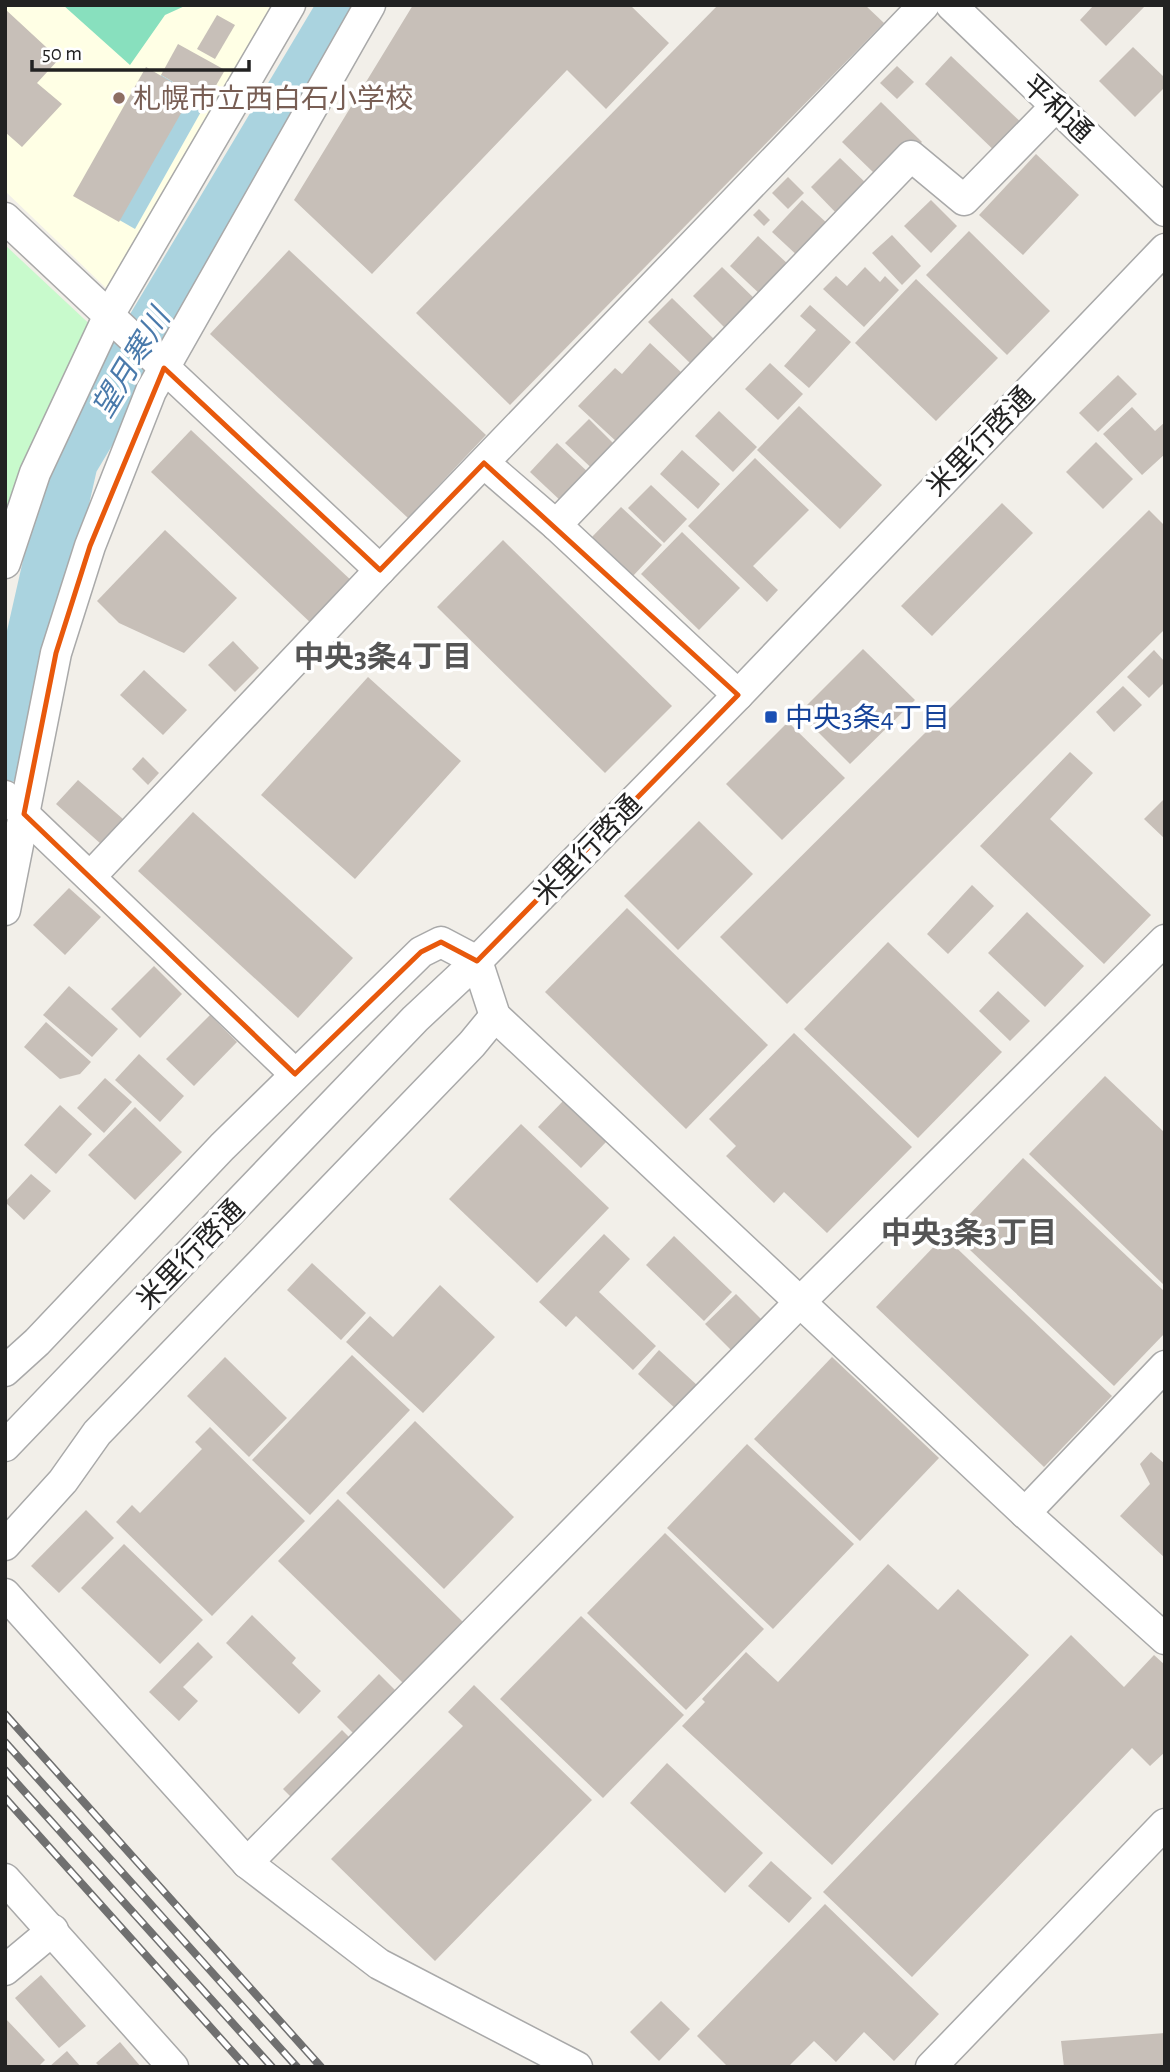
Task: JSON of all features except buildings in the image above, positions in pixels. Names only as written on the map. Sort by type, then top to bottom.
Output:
[{"type":"street","points":[[5,563],[35,473],[114,321],[290,5]]},
{"type":"street","points":[[5,910],[13,803],[90,546],[151,391],[158,363],[370,5]]},
{"type":"street","points":[[90,877],[380,570],[924,5]]},
{"type":"street","name":"平和通","points":[[951,5],[1165,211]]},
{"type":"street","points":[[556,526],[911,156],[964,200],[1055,107]]},
{"type":"street","points":[[5,218],[380,570]]},
{"type":"street","name":"米里行啓通","points":[[5,1446],[415,1019],[477,961],[738,695],[1165,249]]},
{"type":"street","points":[[484,463],[738,695]]},
{"type":"street","points":[[13,803],[295,1073]]},
{"type":"street","points":[[247,1863],[800,1302],[1165,940]]},
{"type":"street","points":[[5,1371],[37,1342],[295,1073],[421,952],[441,942],[477,961],[495,1016],[1025,1513],[1165,1639]]},
{"type":"street","points":[[5,1545],[63,1481],[97,1433],[463,1054],[495,1016]]},
{"type":"street","points":[[1025,1513],[1165,1366]]},
{"type":"street","points":[[5,1594],[247,1863],[379,1964],[577,2067]]},
{"type":"street","points":[[931,2067],[1165,1824]]},
{"type":"street","points":[[5,1879],[173,2067]]},
{"type":"street","points":[[5,1970],[53,1930]]},
{"type":"highlighted area","points":[[164,368],[380,570],[484,463],[738,695],[477,961],[441,942],[421,952],[295,1074],[24,814],[56,653],[90,546]]},
{"type":"shaded area","name":"札幌市立西白石小学校","points":[[5,5],[288,5],[120,291],[106,288],[5,191]]},
{"type":"green space","points":[[63,5],[187,5],[165,15],[130,65]]},
{"type":"green space","points":[[5,245],[98,332],[5,554]]},
{"type":"water","points":[[161,75],[207,101],[135,229],[88,202]]},
{"type":"waterway","name":"望月寒川","points":[[5,757],[72,462],[345,5]]},
{"type":"railway","points":[[5,1714],[321,2067]]},
{"type":"railway","points":[[5,1742],[297,2067]]},
{"type":"railway","points":[[5,1770],[272,2067]]},
{"type":"railway","points":[[5,1798],[246,2067]]},
{"type":"place","name":"札幌市立西白石小学校","points":[[119,98]]},
{"type":"place","name":"中央3条4丁目","points":[[771,717]]},
{"type":"district","name":"中央3条4丁目","points":[[383,657]]},
{"type":"district","name":"中央3条3丁目","points":[[969,1233]]}]
